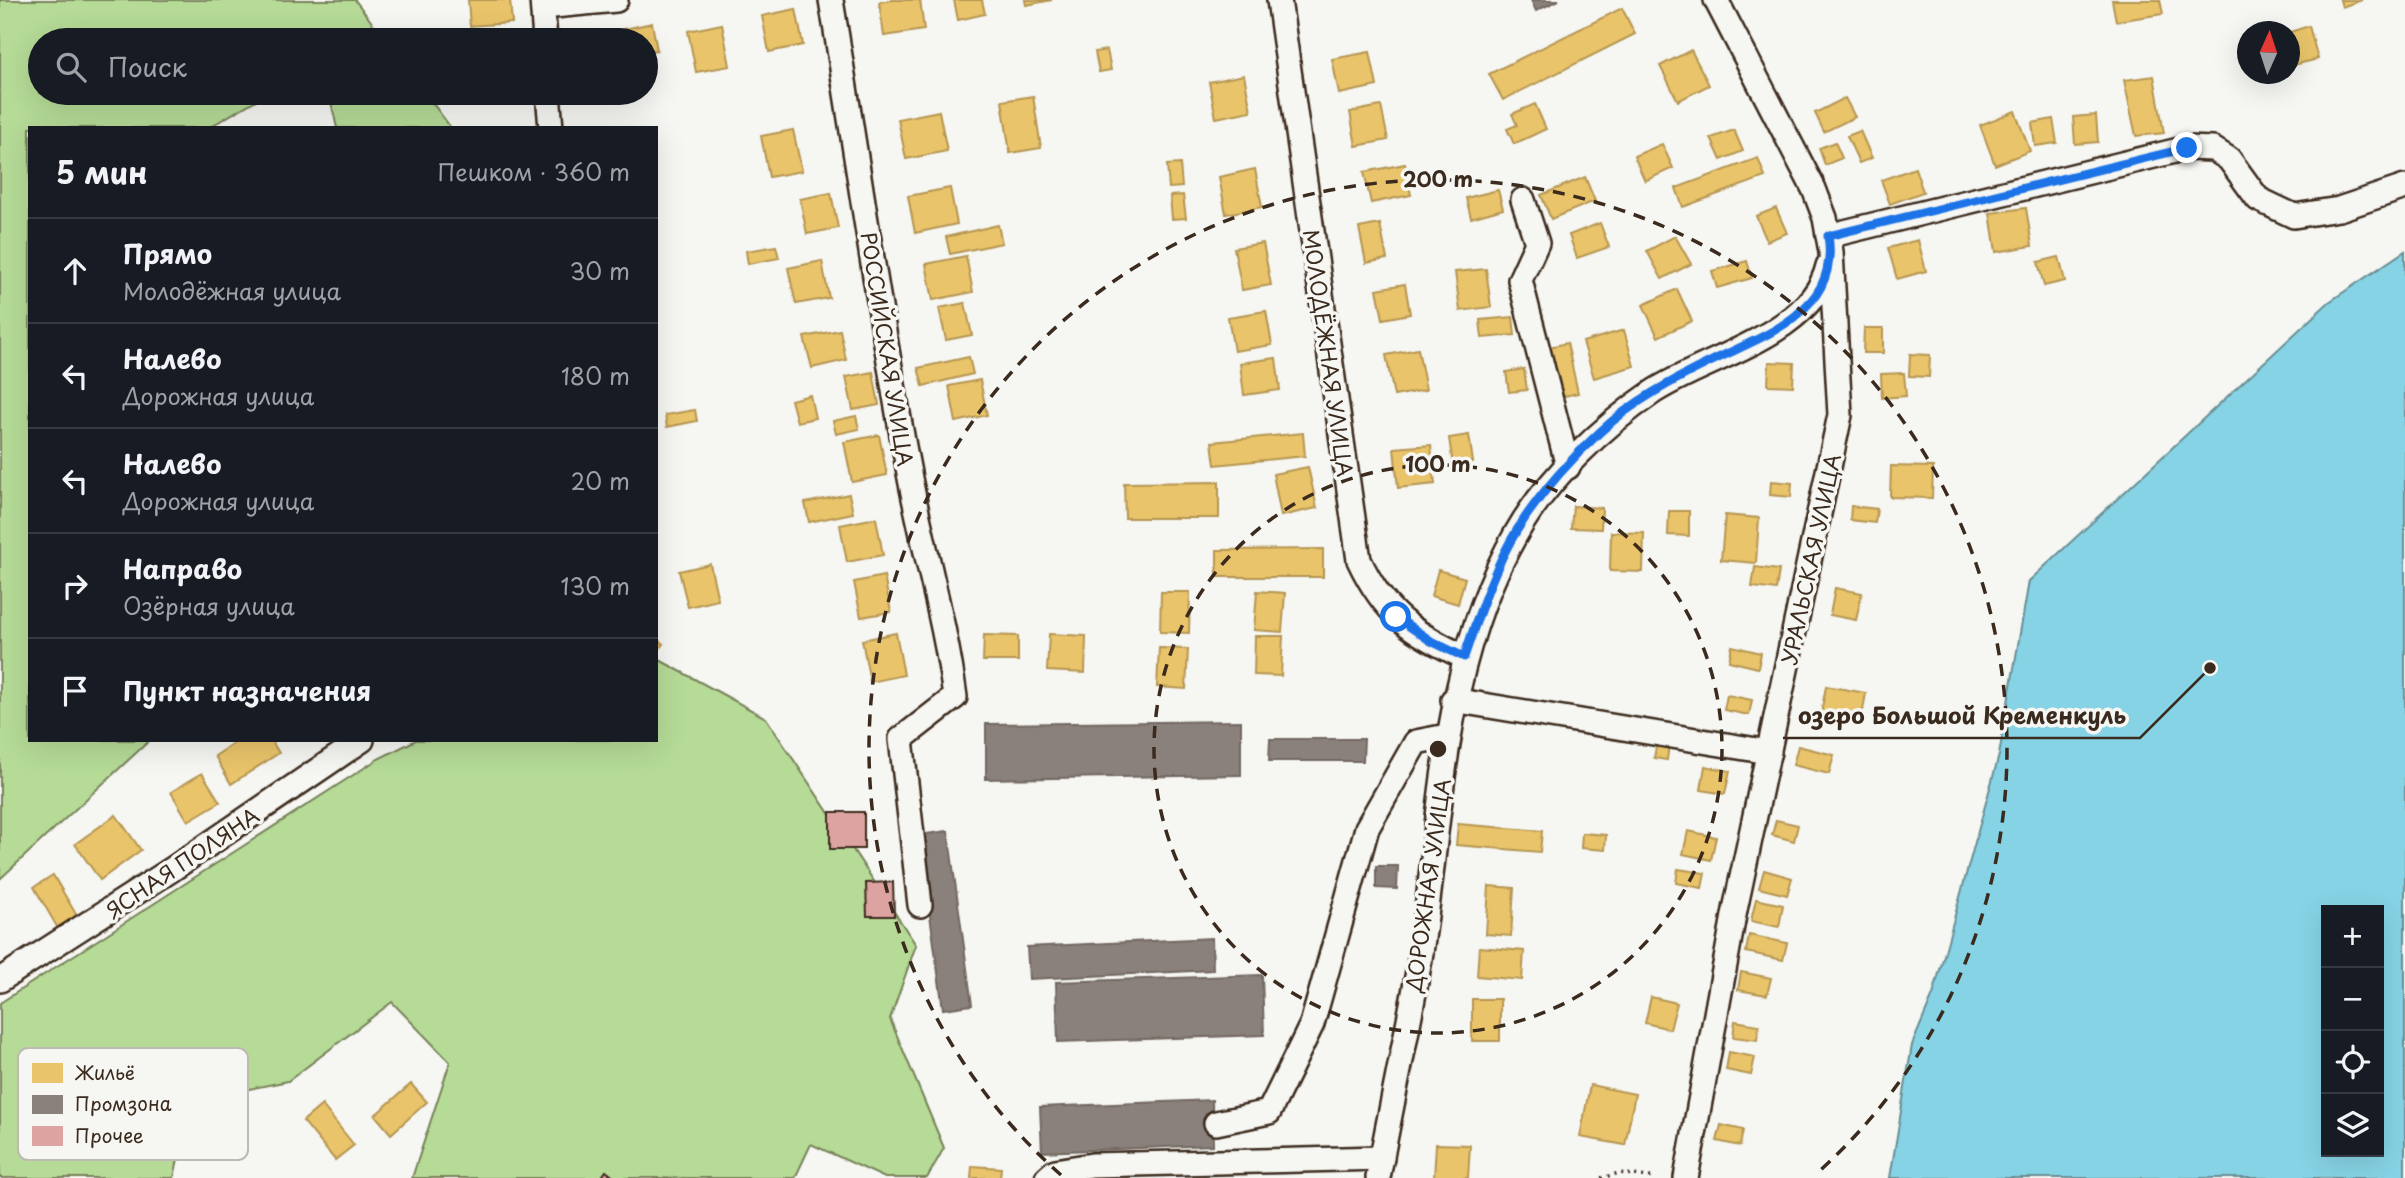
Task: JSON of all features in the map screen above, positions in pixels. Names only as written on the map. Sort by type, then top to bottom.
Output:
[{"type":"street","points":[[544,28],[542,4],[616,0]]},
{"type":"street","name":"РОССИЙСКАЯ УЛИЦА","points":[[831,0],[909,472],[933,592],[946,630],[956,697],[901,739],[920,905]]},
{"type":"street","name":"МОЛОДЁЖНАЯ УЛИЦА","points":[[1279,0],[1359,560],[1373,590],[1396,617],[1431,641],[1464,657]]},
{"type":"street","name":"УРАЛЬСКАЯ УЛИЦА","points":[[1686,1178],[1735,910],[1840,415],[1830,244],[1825,218],[1814,189],[1716,0]]},
{"type":"street","points":[[549,105],[551,126]]},
{"type":"street","points":[[1830,244],[2187,148],[2213,149],[2229,159],[2258,199],[2294,216],[2339,209],[2405,187]]},
{"type":"street","points":[[1523,200],[1537,243],[1520,281],[1568,467]]},
{"type":"street","name":"ДОРОЖНАЯ УЛИЦА","points":[[1380,1168],[1420,958],[1447,736],[1454,700],[1464,657],[1486,594],[1517,530],[1601,431],[1654,391],[1776,330],[1811,301],[1824,281],[1830,244]]},
{"type":"street","points":[[1454,700],[1769,752]]},
{"type":"street","points":[[1216,1123],[1269,1112],[1312,1024],[1367,828],[1416,742],[1447,736]]},
{"type":"street","name":"ЯСНАЯ ПОЛЯНА","points":[[0,980],[171,870],[359,742]]},
{"type":"street","points":[[1047,1178],[1055,1171],[1092,1165],[1380,1168]]},
{"type":"path","points":[[1601,1178],[1619,1172],[1656,1178]]},
{"type":"green space","points":[[0,0],[355,0],[376,28],[28,28],[28,105],[247,105],[211,126],[28,126],[28,742],[148,742],[0,879]]},
{"type":"green space","points":[[332,105],[434,105],[450,126],[337,126]]},
{"type":"green space","points":[[658,659],[766,718],[916,945],[890,1019],[944,1148],[927,1178],[885,1178],[811,1144],[795,1178],[412,1178],[450,1062],[392,1002],[288,1081],[248,1089],[248,1048],[18,1048],[18,1160],[178,1160],[174,1178],[0,1178],[0,1003],[378,759],[412,742],[658,742]]},
{"type":"water","points":[[2405,251],[2405,1178],[1890,1178],[1912,1045],[1933,995],[1999,755],[2029,581],[2329,302]]},
{"type":"building: Жильё","points":[[468,0],[510,0],[512,23],[470,26]]},
{"type":"building: Жильё","points":[[920,0],[924,30],[884,36],[879,2]]},
{"type":"building: Жильё","points":[[954,0],[982,0],[985,14],[958,20]]},
{"type":"building: Жильё","points":[[1025,0],[1052,0],[1026,5]]},
{"type":"building: Жильё","points":[[2112,0],[2160,0],[2163,14],[2116,21]]},
{"type":"building: Жильё","points":[[2340,0],[2362,0],[2342,7]]},
{"type":"building: Жильё","points":[[1622,8],[1635,34],[1503,100],[1489,74]]},
{"type":"building: Жильё","points":[[796,9],[803,45],[769,52],[762,16]]},
{"type":"building: Жильё","points":[[652,23],[653,28],[629,28]]},
{"type":"building: Жильё","points":[[722,24],[730,66],[696,72],[688,31]]},
{"type":"building: Жильё","points":[[2309,26],[2318,59],[2300,64],[2300,29]]},
{"type":"building: Жильё","points":[[1107,50],[1111,70],[1099,72],[1095,52]]},
{"type":"building: Жильё","points":[[1691,50],[1709,85],[1678,101],[1660,66]]},
{"type":"building: Жильё","points":[[1370,52],[1377,86],[1339,94],[1332,59]]},
{"type":"building: Жильё","points":[[1244,75],[1251,111],[1216,118],[1209,82]]},
{"type":"building: Жильё","points":[[2154,76],[2164,133],[2136,136],[2124,80]]},
{"type":"building: Жильё","points":[[1033,96],[1041,148],[1010,153],[1002,101]]},
{"type":"building: Жильё","points":[[1845,98],[1855,117],[1824,132],[1815,113]]},
{"type":"building: Жильё","points":[[1535,104],[1546,129],[1514,144],[1507,129],[1517,125],[1512,114]]},
{"type":"building: Жильё","points":[[1381,106],[1388,140],[1356,146],[1350,112]]},
{"type":"building: Жильё","points":[[939,111],[947,151],[906,159],[898,119]]},
{"type":"building: Жильё","points":[[2015,111],[2030,151],[1995,165],[1980,125]]},
{"type":"building: Жильё","points":[[2096,115],[2098,142],[2075,144],[2073,117]]},
{"type":"building: Жильё","points":[[2053,119],[2057,143],[2035,146],[2032,123]]},
{"type":"building: Жильё","points":[[793,130],[802,171],[769,177],[761,136]]},
{"type":"building: Жильё","points":[[1734,130],[1743,151],[1721,160],[1711,138]]},
{"type":"building: Жильё","points":[[1860,131],[1872,158],[1859,163],[1847,136]]},
{"type":"building: Жильё","points":[[1835,142],[1842,158],[1825,165],[1819,148]]},
{"type":"building: Жильё","points":[[1662,144],[1673,168],[1645,181],[1634,156]]},
{"type":"building: Жильё","points":[[1758,158],[1765,177],[1683,207],[1676,188]]},
{"type":"building: Жильё","points":[[1180,164],[1182,187],[1169,188],[1167,165]]},
{"type":"building: Жильё","points":[[1405,164],[1411,195],[1371,203],[1364,172]]},
{"type":"building: Жильё","points":[[1915,168],[1923,192],[1890,204],[1881,180]]},
{"type":"building: Жильё","points":[[1255,169],[1262,207],[1226,214],[1219,177]]},
{"type":"building: Жильё","points":[[1585,177],[1595,201],[1551,219],[1541,195]]},
{"type":"building: Жильё","points":[[950,188],[957,224],[915,233],[908,196]]},
{"type":"building: Жильё","points":[[1498,190],[1503,209],[1471,218],[1466,198]]},
{"type":"building: Жильё","points":[[831,193],[838,228],[807,234],[800,199]]},
{"type":"building: Жильё","points":[[1183,195],[1186,218],[1172,219],[1170,196]]},
{"type":"building: Жильё","points":[[1776,208],[1787,233],[1767,241],[1756,216]]},
{"type":"building: Жильё","points":[[2026,208],[2032,246],[1996,252],[1990,213]]},
{"type":"building: Жильё","points":[[1600,223],[1609,247],[1577,258],[1569,235]]},
{"type":"building: Жильё","points":[[1380,224],[1387,259],[1366,263],[1359,228]]},
{"type":"building: Жильё","points":[[998,225],[1002,243],[950,254],[946,237]]},
{"type":"building: Жильё","points":[[1675,236],[1691,264],[1662,279],[1647,251]]},
{"type":"building: Жильё","points":[[1918,240],[1926,271],[1897,279],[1888,248]]},
{"type":"building: Жильё","points":[[1263,243],[1271,285],[1242,290],[1234,248]]},
{"type":"building: Жильё","points":[[776,246],[779,258],[748,264],[746,251]]},
{"type":"building: Жильё","points":[[966,256],[973,292],[933,300],[926,264]]},
{"type":"building: Жильё","points":[[2059,257],[2065,281],[2044,286],[2038,262]]},
{"type":"building: Жильё","points":[[822,261],[829,298],[796,304],[788,268]]},
{"type":"building: Жильё","points":[[1747,261],[1752,278],[1717,288],[1712,271]]},
{"type":"building: Жильё","points":[[1486,269],[1491,307],[1460,311],[1455,272]]},
{"type":"building: Жильё","points":[[1405,284],[1410,314],[1383,319],[1377,289]]},
{"type":"building: Жильё","points":[[1677,289],[1692,321],[1658,337],[1643,305]]},
{"type":"building: Жильё","points":[[965,303],[972,335],[946,340],[939,308]]},
{"type":"building: Жильё","points":[[1266,311],[1272,345],[1234,351],[1228,317]]},
{"type":"building: Жильё","points":[[1513,317],[1515,335],[1482,338],[1480,320]]},
{"type":"building: Жильё","points":[[1864,328],[1883,328],[1883,353],[1863,353]]},
{"type":"building: Жильё","points":[[840,330],[846,360],[812,368],[804,337]]},
{"type":"building: Жильё","points":[[1624,330],[1634,366],[1594,378],[1583,342]]},
{"type":"building: Жильё","points":[[1567,343],[1578,393],[1560,397],[1549,347]]},
{"type":"building: Жильё","points":[[1418,349],[1426,390],[1394,396],[1386,355]]},
{"type":"building: Жильё","points":[[1910,354],[1930,355],[1929,377],[1909,376]]},
{"type":"building: Жильё","points":[[969,357],[973,374],[923,386],[918,368]]},
{"type":"building: Жильё","points":[[1276,358],[1280,390],[1244,395],[1240,363]]},
{"type":"building: Жильё","points":[[1769,362],[1794,363],[1793,386],[1768,385]]},
{"type":"building: Жильё","points":[[1524,369],[1527,390],[1509,392],[1506,372]]},
{"type":"building: Жильё","points":[[873,372],[879,405],[853,410],[846,377]]},
{"type":"building: Жильё","points":[[1904,373],[1906,396],[1882,398],[1881,374]]},
{"type":"building: Жильё","points":[[980,380],[987,415],[956,422],[949,386]]},
{"type":"building: Жильё","points":[[810,395],[815,418],[797,422],[791,400]]},
{"type":"building: Жильё","points":[[695,410],[697,421],[667,427],[665,415]]},
{"type":"building: Жильё","points":[[856,416],[859,429],[836,434],[833,421]]},
{"type":"building: Жильё","points":[[1303,433],[1305,456],[1215,465],[1212,442]]},
{"type":"building: Жильё","points":[[879,435],[887,475],[852,482],[844,442]]},
{"type":"building: Жильё","points":[[1469,435],[1473,462],[1453,465],[1449,438]]},
{"type":"building: Жильё","points":[[1431,445],[1435,484],[1398,488],[1394,448]]},
{"type":"building: Жильё","points":[[1891,466],[1933,467],[1932,498],[1890,497]]},
{"type":"building: Жильё","points":[[1308,467],[1317,508],[1281,516],[1273,474]]},
{"type":"building: Жильё","points":[[1771,481],[1792,483],[1791,497],[1770,495]]},
{"type":"building: Жильё","points":[[1219,482],[1219,518],[1125,518],[1124,483]]},
{"type":"building: Жильё","points":[[849,494],[853,513],[809,522],[805,503]]},
{"type":"building: Жильё","points":[[1573,506],[1602,508],[1601,529],[1571,528]]},
{"type":"building: Жильё","points":[[1851,506],[1877,509],[1875,523],[1850,520]]},
{"type":"building: Жильё","points":[[1669,511],[1689,511],[1689,536],[1668,535]]},
{"type":"building: Жильё","points":[[1725,515],[1759,518],[1756,563],[1721,560]]},
{"type":"building: Жильё","points":[[876,518],[883,555],[847,562],[840,525]]},
{"type":"building: Жильё","points":[[1611,532],[1644,533],[1643,572],[1610,571]]},
{"type":"building: Жильё","points":[[1323,549],[1323,577],[1217,577],[1217,550]]},
{"type":"building: Жильё","points":[[710,564],[718,600],[688,607],[679,571]]},
{"type":"building: Жильё","points":[[1755,567],[1779,570],[1776,590],[1752,587]]},
{"type":"building: Жильё","points":[[1438,570],[1465,578],[1458,604],[1431,596]]},
{"type":"building: Жильё","points":[[884,576],[891,612],[861,617],[854,582]]},
{"type":"building: Жильё","points":[[1835,588],[1862,593],[1856,620],[1830,615]]},
{"type":"building: Жильё","points":[[1257,591],[1285,593],[1282,632],[1254,630]]},
{"type":"building: Жильё","points":[[1161,592],[1190,592],[1189,633],[1160,632]]},
{"type":"building: Жильё","points":[[896,633],[904,675],[870,682],[862,640]]},
{"type":"building: Жильё","points":[[1049,634],[1086,636],[1085,673],[1047,671]]},
{"type":"building: Жильё","points":[[984,635],[1018,636],[1018,661],[983,661]]},
{"type":"building: Жильё","points":[[1255,636],[1283,636],[1281,676],[1254,675]]},
{"type":"building: Жильё","points":[[1732,646],[1761,653],[1758,668],[1729,661]]},
{"type":"building: Жильё","points":[[1159,648],[1188,649],[1186,689],[1157,687]]},
{"type":"building: Жильё","points":[[1826,686],[1866,693],[1861,722],[1821,714]]},
{"type":"building: Жильё","points":[[1727,695],[1752,700],[1749,715],[1724,710]]},
{"type":"building: Жильё","points":[[236,742],[272,742],[279,753],[231,784],[215,756]]},
{"type":"building: Жильё","points":[[1657,742],[1669,744],[1667,760],[1654,758]]},
{"type":"building: Жильё","points":[[1798,746],[1834,755],[1829,774],[1793,765]]},
{"type":"building: Жильё","points":[[1705,766],[1730,771],[1725,794],[1701,790]]},
{"type":"building: Жильё","points":[[202,773],[220,802],[188,821],[171,792]]},
{"type":"building: Жильё","points":[[116,815],[141,850],[100,880],[75,844]]},
{"type":"building: Жильё","points":[[1776,820],[1798,825],[1794,841],[1772,835]]},
{"type":"building: Жильё","points":[[1458,824],[1542,831],[1540,852],[1456,845]]},
{"type":"building: Жильё","points":[[1688,831],[1716,837],[1711,860],[1683,854]]},
{"type":"building: Жильё","points":[[1582,833],[1606,835],[1605,850],[1581,848]]},
{"type":"building: Жильё","points":[[1678,869],[1705,873],[1702,888],[1676,883]]},
{"type":"building: Жильё","points":[[1764,870],[1792,878],[1787,895],[1759,888]]},
{"type":"building: Жильё","points":[[53,875],[80,921],[60,932],[34,887]]},
{"type":"building: Жильё","points":[[1489,886],[1514,888],[1511,936],[1486,934]]},
{"type":"building: Жильё","points":[[1756,899],[1783,905],[1779,927],[1751,921]]},
{"type":"building: Жильё","points":[[1749,935],[1787,943],[1783,960],[1746,952]]},
{"type":"building: Жильё","points":[[1479,947],[1524,951],[1522,980],[1477,976]]},
{"type":"building: Жильё","points":[[1741,972],[1771,978],[1767,995],[1738,990]]},
{"type":"building: Жильё","points":[[1651,997],[1677,1003],[1670,1029],[1645,1023]]},
{"type":"building: Жильё","points":[[1472,999],[1500,999],[1500,1041],[1472,1041]]},
{"type":"building: Жильё","points":[[1735,1021],[1759,1025],[1757,1040],[1733,1037]]},
{"type":"building: Жильё","points":[[1729,1052],[1755,1057],[1751,1075],[1726,1070]]},
{"type":"building: Жильё","points":[[411,1084],[427,1102],[391,1134],[375,1115]]},
{"type":"building: Жильё","points":[[1590,1085],[1635,1094],[1625,1145],[1580,1137]]},
{"type":"building: Жильё","points":[[322,1105],[354,1145],[335,1160],[303,1121]]},
{"type":"building: Жильё","points":[[1721,1125],[1743,1130],[1740,1146],[1717,1141]]},
{"type":"building: Жильё","points":[[1436,1144],[1470,1145],[1468,1178],[1434,1178]]},
{"type":"building: Жильё","points":[[972,1166],[1001,1168],[1000,1178],[971,1178]]},
{"type":"building: Промзона","points":[[1531,0],[1559,0],[1536,11]]},
{"type":"building: Промзона","points":[[1241,721],[1241,775],[986,779],[986,724]]},
{"type":"building: Промзона","points":[[1270,739],[1364,739],[1363,761],[1269,761]]},
{"type":"building: Промзона","points":[[948,831],[972,1005],[943,1009],[919,835]]},
{"type":"building: Промзона","points":[[1376,866],[1398,866],[1397,889],[1376,888]]},
{"type":"building: Промзона","points":[[1212,938],[1213,970],[1029,979],[1027,947]]},
{"type":"building: Промзона","points":[[1262,975],[1264,1035],[1058,1042],[1056,982]]},
{"type":"building: Промзона","points":[[1212,1100],[1213,1145],[1042,1152],[1040,1107]]},
{"type":"building: Прочее","points":[[830,812],[864,812],[864,849],[830,849]]},
{"type":"building: Прочее","points":[[893,882],[894,916],[867,916],[866,883]]},
{"type":"building: Прочее","points":[[606,1171],[615,1178],[601,1178]]},
{"type":"place","name":"озеро Большой Кременкуль","points":[[2210,668]]},
{"type":"route","points":[[1396,617],[1431,641],[1464,657],[1486,594],[1517,530],[1554,482],[1601,431],[1654,391],[1776,330],[1811,301],[1824,281],[1831,252],[1828,236],[2187,148]]}]
